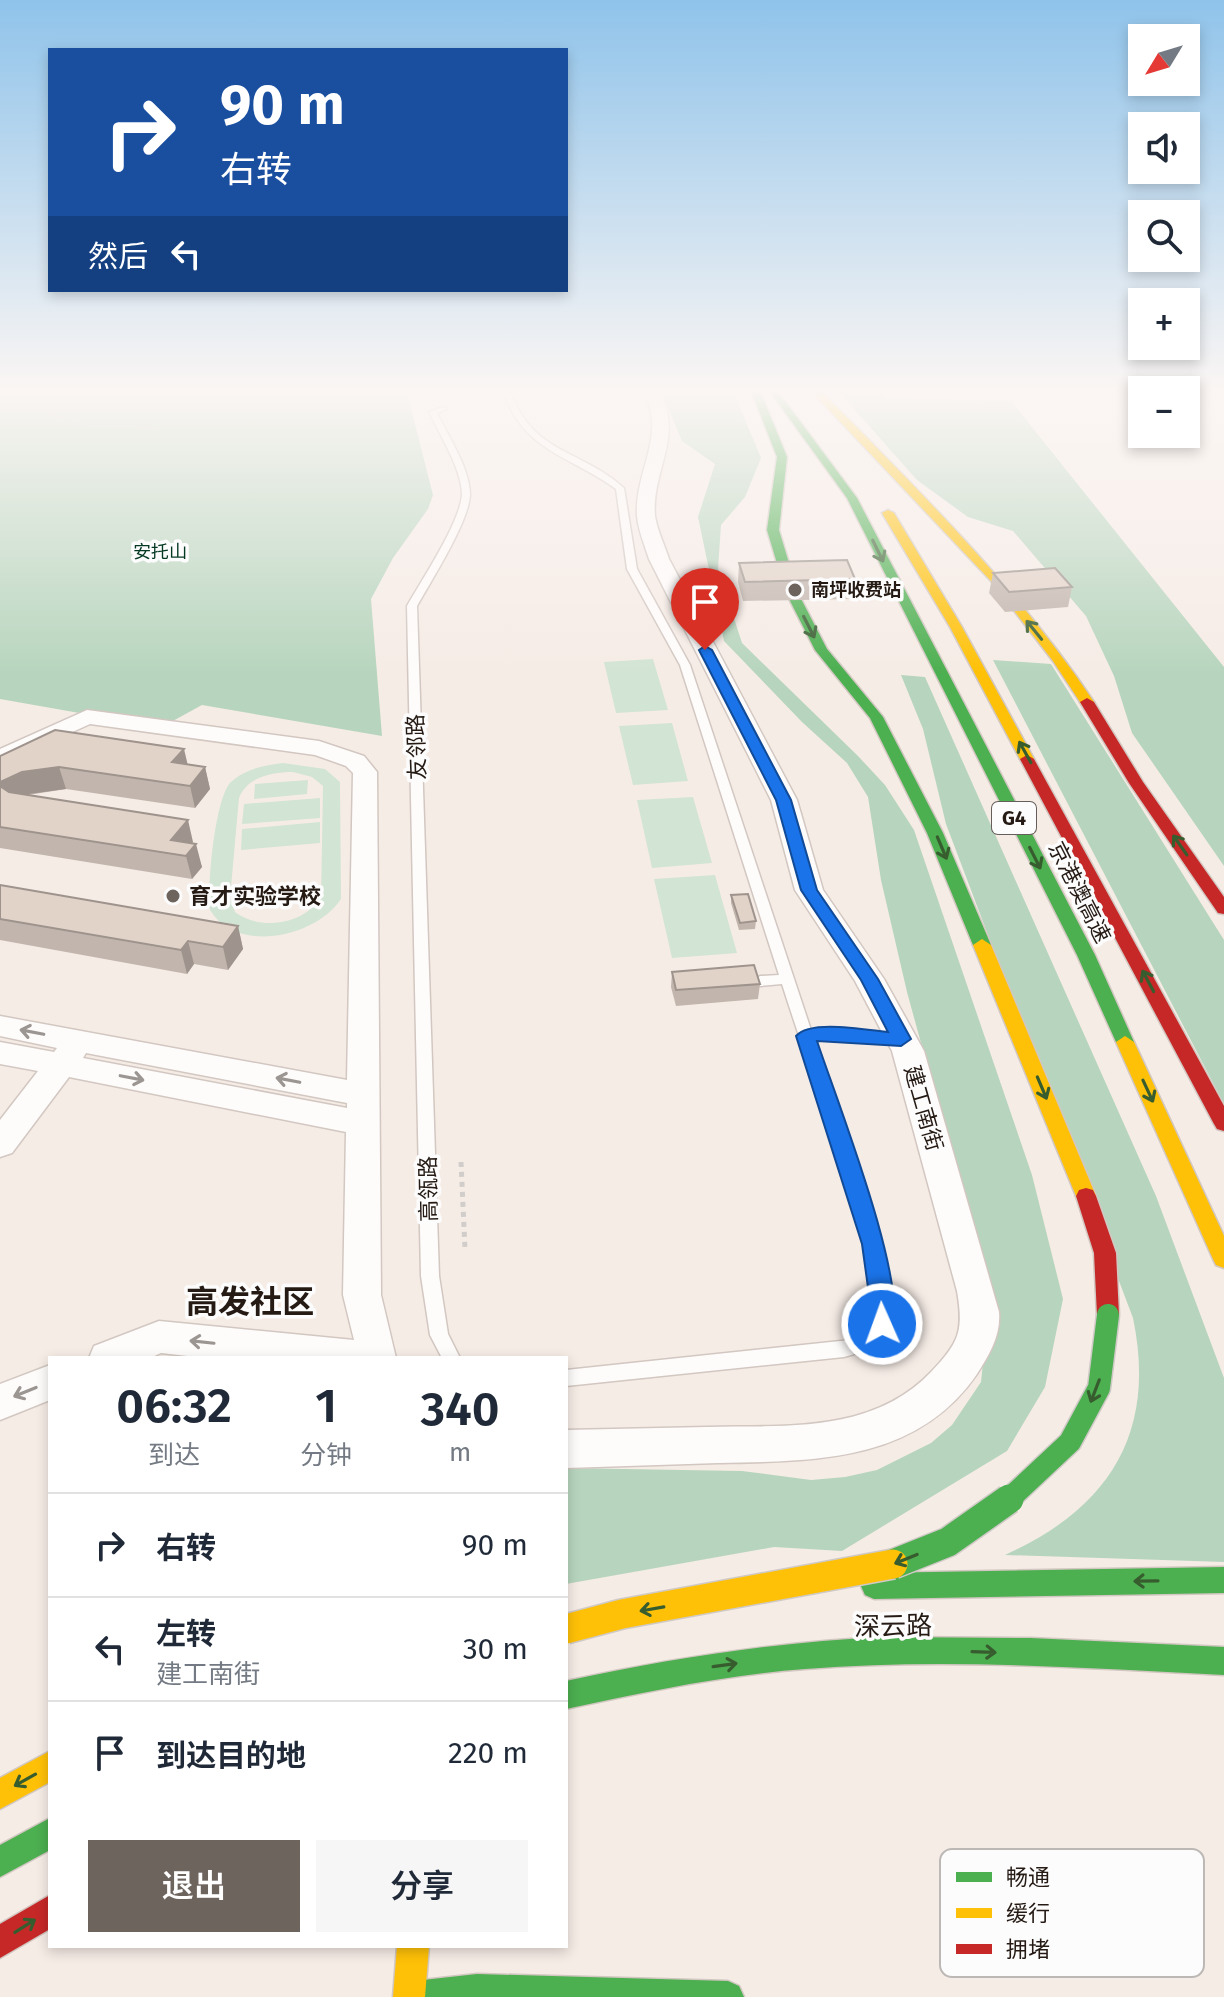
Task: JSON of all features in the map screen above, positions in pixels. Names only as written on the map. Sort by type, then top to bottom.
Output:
[{"type":"main road","points":[[568,1628],[622,1614],[882,1569],[948,1542],[1010,1499],[1070,1442],[1099,1388],[1108,1315],[1105,1253],[1079,1176],[935,833],[876,717],[821,650],[792,593],[773,530],[778,486]]},
{"type":"main road","name":"京港澳高速","points":[[843,486],[1086,955],[1224,1259]]},
{"type":"main road","points":[[907,486],[973,554],[1067,670],[1136,783],[1224,909]]},
{"type":"main road","name":"京港澳高速","points":[[875,494],[956,627],[1224,1124]]},
{"type":"main road","name":"深云路","points":[[620,1594],[697,1589],[1224,1580]]},
{"type":"main road","name":"深云路","points":[[568,1695],[696,1669],[835,1653],[952,1651],[1224,1661]]},
{"type":"main road","points":[[0,1794],[48,1767]]},
{"type":"main road","points":[[0,1862],[48,1834]]},
{"type":"main road","points":[[0,1942],[48,1912]]},
{"type":"main road","points":[[413,1948],[411,1997],[477,1990],[728,1997]]},
{"type":"street","name":"建工南街","points":[[568,1449],[823,1442],[857,1437],[886,1427],[925,1405],[960,1368],[979,1336],[980,1314],[908,1051],[869,979],[809,890],[784,800],[659,559],[646,516],[651,486]]},
{"type":"street","points":[[0,758],[87,717],[319,748],[355,761],[365,772],[362,1295],[377,1356]]},
{"type":"street","points":[[0,1026],[71,1053],[364,1109]]},
{"type":"street","points":[[0,1053],[71,1053]]},
{"type":"street","points":[[0,1144],[71,1053]]},
{"type":"street","points":[[113,1356],[159,1337],[344,1356]]},
{"type":"street","points":[[0,1402],[48,1383]]},
{"type":"lane","name":"友邻路","points":[[426,1102],[412,606],[460,518],[466,495],[464,486]]},
{"type":"lane","points":[[568,1378],[844,1349],[865,1342],[882,1324],[882,1289],[873,1244],[685,665],[632,569],[618,486]]},
{"type":"lane","points":[[760,981],[787,979]]},
{"type":"lane","points":[[806,1036],[836,1033],[901,1039]]},
{"type":"lane","name":"高瓴路","points":[[426,1102],[430,1276],[439,1335],[450,1356]]},
{"type":"path","points":[[461,1162],[465,1249]]},
{"type":"green space","name":"安托山","points":[[0,486],[431,486],[433,495],[428,509],[393,558],[371,599],[382,736],[202,705],[171,722],[85,714],[0,699]]},
{"type":"green space","points":[[708,486],[749,486],[745,497],[721,525],[718,569],[742,643],[885,785],[914,830],[1032,1175],[1063,1299],[1045,1387],[1007,1451],[842,1551],[774,1547],[568,1584],[568,1468],[742,1471],[811,1480],[845,1477],[877,1470],[931,1443],[952,1425],[981,1382],[990,1295],[907,992],[881,880],[868,797],[847,763],[802,722],[724,641],[698,517]]},
{"type":"green space","points":[[926,486],[1079,486],[1224,667],[1224,866],[1132,733],[1114,676],[1086,616],[1013,531],[968,517]]},
{"type":"green space","points":[[653,659],[668,710],[616,713],[604,662]]},
{"type":"green space","points":[[993,660],[1051,664],[1224,940],[1224,1104]]},
{"type":"green space","points":[[901,675],[925,677],[1156,1196],[1224,1378],[1224,1562],[1005,1555],[1041,1536],[1098,1490],[1117,1462],[1130,1431],[1138,1397],[1139,1359],[1133,1318],[946,824],[923,729]]},
{"type":"green space","points":[[672,723],[688,781],[633,785],[619,726]]},
{"type":"green space","points":[[283,763],[325,769],[340,782],[341,899],[314,923],[296,931],[276,936],[238,933],[222,924],[210,910],[213,843],[221,805],[231,782],[262,766]],"holes":[[[293,772],[312,777],[323,786],[321,897],[304,914],[293,919],[269,923],[245,918],[235,912],[230,898],[239,798],[248,785],[269,775]]]},
{"type":"green space","points":[[308,780],[307,794],[254,799],[255,784]]},
{"type":"green space","points":[[693,797],[712,863],[652,868],[637,800]]},
{"type":"green space","points":[[320,798],[320,818],[242,824],[244,804]]},
{"type":"green space","points":[[320,822],[320,843],[241,850],[242,829]]},
{"type":"green space","points":[[715,875],[737,953],[672,958],[654,879]]},
{"type":"building","points":[[847,560],[855,579],[745,582],[739,563]]},
{"type":"building","points":[[1055,568],[1072,587],[1009,592],[993,573]]},
{"type":"building","points":[[55,730],[184,749],[172,762],[205,767],[190,786],[59,767],[22,772],[0,782],[0,756]]},
{"type":"building","points":[[0,786],[9,792],[188,820],[171,840],[196,844],[186,856],[0,827]]},
{"type":"building","points":[[0,885],[238,926],[223,947],[188,941],[181,950],[0,919]]},
{"type":"building","points":[[748,894],[756,921],[740,923],[731,895]]},
{"type":"building","points":[[754,965],[760,984],[676,990],[672,972]]},
{"type":"traffic: fast","points":[[778,486],[773,530],[792,593],[821,650],[876,717],[935,833],[982,945]]},
{"type":"traffic: fast","points":[[843,486],[852,498],[1086,955],[1125,1042]]},
{"type":"traffic: fast","points":[[893,1564],[948,1542],[1010,1499],[1070,1442],[1099,1388],[1108,1315]]},
{"type":"traffic: fast","points":[[874,1586],[1224,1580]]},
{"type":"traffic: fast","points":[[568,1695],[700,1668],[836,1653],[981,1651],[1224,1661]]},
{"type":"traffic: fast","points":[[0,1862],[48,1834]]},
{"type":"traffic: fast","points":[[414,1997],[477,1990],[728,1997]]},
{"type":"traffic: slow","points":[[908,486],[961,540],[1028,618],[1087,702]]},
{"type":"traffic: slow","points":[[888,513],[956,627],[1027,759]]},
{"type":"traffic: slow","points":[[982,945],[1086,1196]]},
{"type":"traffic: slow","points":[[1125,1042],[1224,1259]]},
{"type":"traffic: slow","points":[[568,1628],[622,1614],[893,1564]]},
{"type":"traffic: slow","points":[[0,1794],[48,1767]]},
{"type":"traffic: slow","points":[[409,1997],[413,1948]]},
{"type":"traffic: jam","points":[[1087,702],[1136,783],[1224,909]]},
{"type":"traffic: jam","points":[[1027,759],[1224,1124]]},
{"type":"traffic: jam","points":[[1086,1196],[1105,1253],[1108,1315]]},
{"type":"traffic: jam","points":[[0,1942],[48,1912]]},
{"type":"place","name":"南坪收费站","points":[[795,590]]},
{"type":"place","name":"育才实验学校","points":[[173,896]]},
{"type":"district","name":"高发社区","points":[[250,1302]]},
{"type":"route","points":[[705,650],[784,800],[809,890],[827,921],[869,979],[901,1039],[836,1033],[806,1036],[873,1244],[882,1289],[882,1324]]}]
